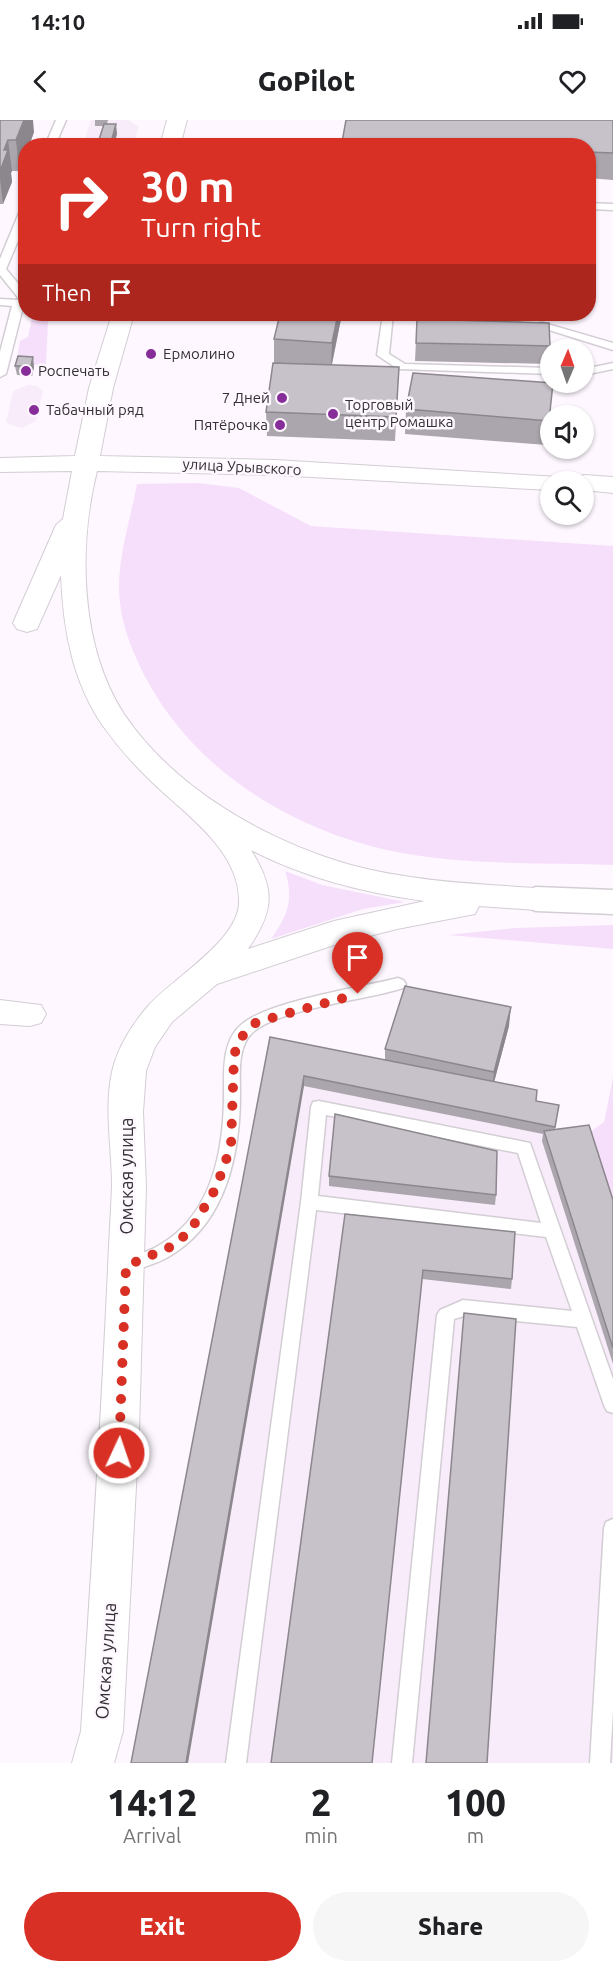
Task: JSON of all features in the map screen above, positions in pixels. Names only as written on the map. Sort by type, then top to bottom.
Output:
[{"type":"street","points":[[172,138],[177,120]]},
{"type":"street","points":[[121,321],[102,386],[77,508],[75,563],[78,626],[94,682],[107,708],[134,746],[156,770],[199,805],[258,839],[344,874],[431,891],[613,902]]},
{"type":"street","name":"улица Урывского","points":[[0,465],[87,462],[540,482]]},
{"type":"street","points":[[594,484],[613,485]]},
{"type":"street","points":[[27,623],[77,508]]},
{"type":"street","points":[[199,805],[233,845],[248,868],[255,903],[249,923],[205,977]]},
{"type":"street","points":[[205,977],[311,938],[373,921],[472,904],[536,899]]},
{"type":"street","name":"Омская улица","points":[[93,1763],[102,1731],[120,1430],[129,1186],[126,1112],[129,1071],[140,1042],[161,1013],[205,977]]},
{"type":"lane","points":[[54,138],[61,120]]},
{"type":"lane","points":[[596,206],[613,207]]},
{"type":"lane","points":[[18,227],[0,269],[18,296]]},
{"type":"lane","points":[[0,302],[18,303]]},
{"type":"lane","points":[[0,374],[2,347],[18,313]]},
{"type":"lane","points":[[387,321],[383,355],[402,367],[540,371]]},
{"type":"lane","points":[[526,321],[613,347]]},
{"type":"lane","points":[[594,370],[613,366]]},
{"type":"lane","points":[[126,1266],[175,1245],[192,1228],[216,1188],[231,1146],[234,1056],[246,1030],[269,1017],[399,984]]},
{"type":"lane","points":[[236,1763],[309,1202],[319,1107],[524,1148],[613,1405]]},
{"type":"lane","points":[[309,1202],[553,1231]]},
{"type":"lane","points":[[402,1763],[446,1315],[463,1308],[583,1320]]},
{"type":"lane","points":[[600,1763],[613,1528]]},
{"type":"shaded area","points":[[91,120],[128,120],[139,127],[135,138],[85,138]]},
{"type":"shaded area","points":[[31,321],[48,321],[46,365],[16,365],[20,341],[28,337]]},
{"type":"shaded area","points":[[28,385],[37,386],[43,391],[36,421],[22,428],[11,425],[6,422],[13,391]]},
{"type":"shaded area","points":[[198,483],[239,488],[311,526],[613,546],[613,865],[471,861],[387,850],[348,839],[273,806],[239,784],[208,758],[180,729],[156,696],[130,643],[119,591],[123,550],[137,484]]},
{"type":"shaded area","points":[[285,871],[322,885],[405,902],[363,909],[271,939],[282,922],[288,906],[289,890]]},
{"type":"shaded area","points":[[613,925],[613,949],[448,935],[515,928]]},
{"type":"shaded area","points":[[270,1047],[557,1115],[554,1136],[613,1216],[613,1763],[133,1763]]},
{"type":"shaded area","points":[[613,1077],[613,1216],[587,1134],[604,1122]]},
{"type":"building","points":[[0,120],[24,120],[16,140],[8,140],[4,150],[8,150],[0,171]]},
{"type":"building","points":[[346,120],[613,120],[613,153],[596,152],[596,138],[343,138]]},
{"type":"building","points":[[104,124],[116,124],[112,138],[100,138]]},
{"type":"building","points":[[278,321],[337,321],[332,343],[274,339]]},
{"type":"building","points":[[417,321],[549,323],[550,339],[540,339],[540,346],[416,343]]},
{"type":"building","points":[[18,356],[33,357],[31,366],[15,366]]},
{"type":"building","points":[[273,363],[399,367],[396,417],[266,412]]},
{"type":"building","points":[[413,373],[540,382],[540,393],[552,393],[551,405],[540,405],[540,420],[406,409]]},
{"type":"building","points":[[405,986],[511,1007],[494,1072],[385,1049]]},
{"type":"building","points":[[270,1037],[537,1090],[536,1101],[559,1105],[555,1127],[304,1076],[186,1763],[131,1763]]},
{"type":"building","points":[[335,1114],[497,1151],[496,1195],[329,1176]]},
{"type":"building","points":[[589,1125],[613,1200],[613,1348],[544,1131]]},
{"type":"building","points":[[345,1214],[515,1232],[512,1279],[423,1270],[372,1763],[271,1763]]},
{"type":"building","points":[[464,1313],[516,1319],[487,1763],[426,1763]]},
{"type":"place","name":"Ермолино","points":[[151,354]]},
{"type":"place","name":"Роспечать","points":[[26,371]]},
{"type":"place","name":"7 Дней","points":[[282,398]]},
{"type":"place","name":"Табачный ряд","points":[[34,410]]},
{"type":"place","name":"Торговый центр Ромашка","points":[[333,414]]},
{"type":"place","name":"Пятёрочка","points":[[280,425]]},
{"type":"route","points":[[119,1453],[126,1266],[175,1245],[192,1228],[207,1206],[226,1167],[231,1146],[234,1056],[238,1043],[246,1030],[269,1017],[358,994]]}]
